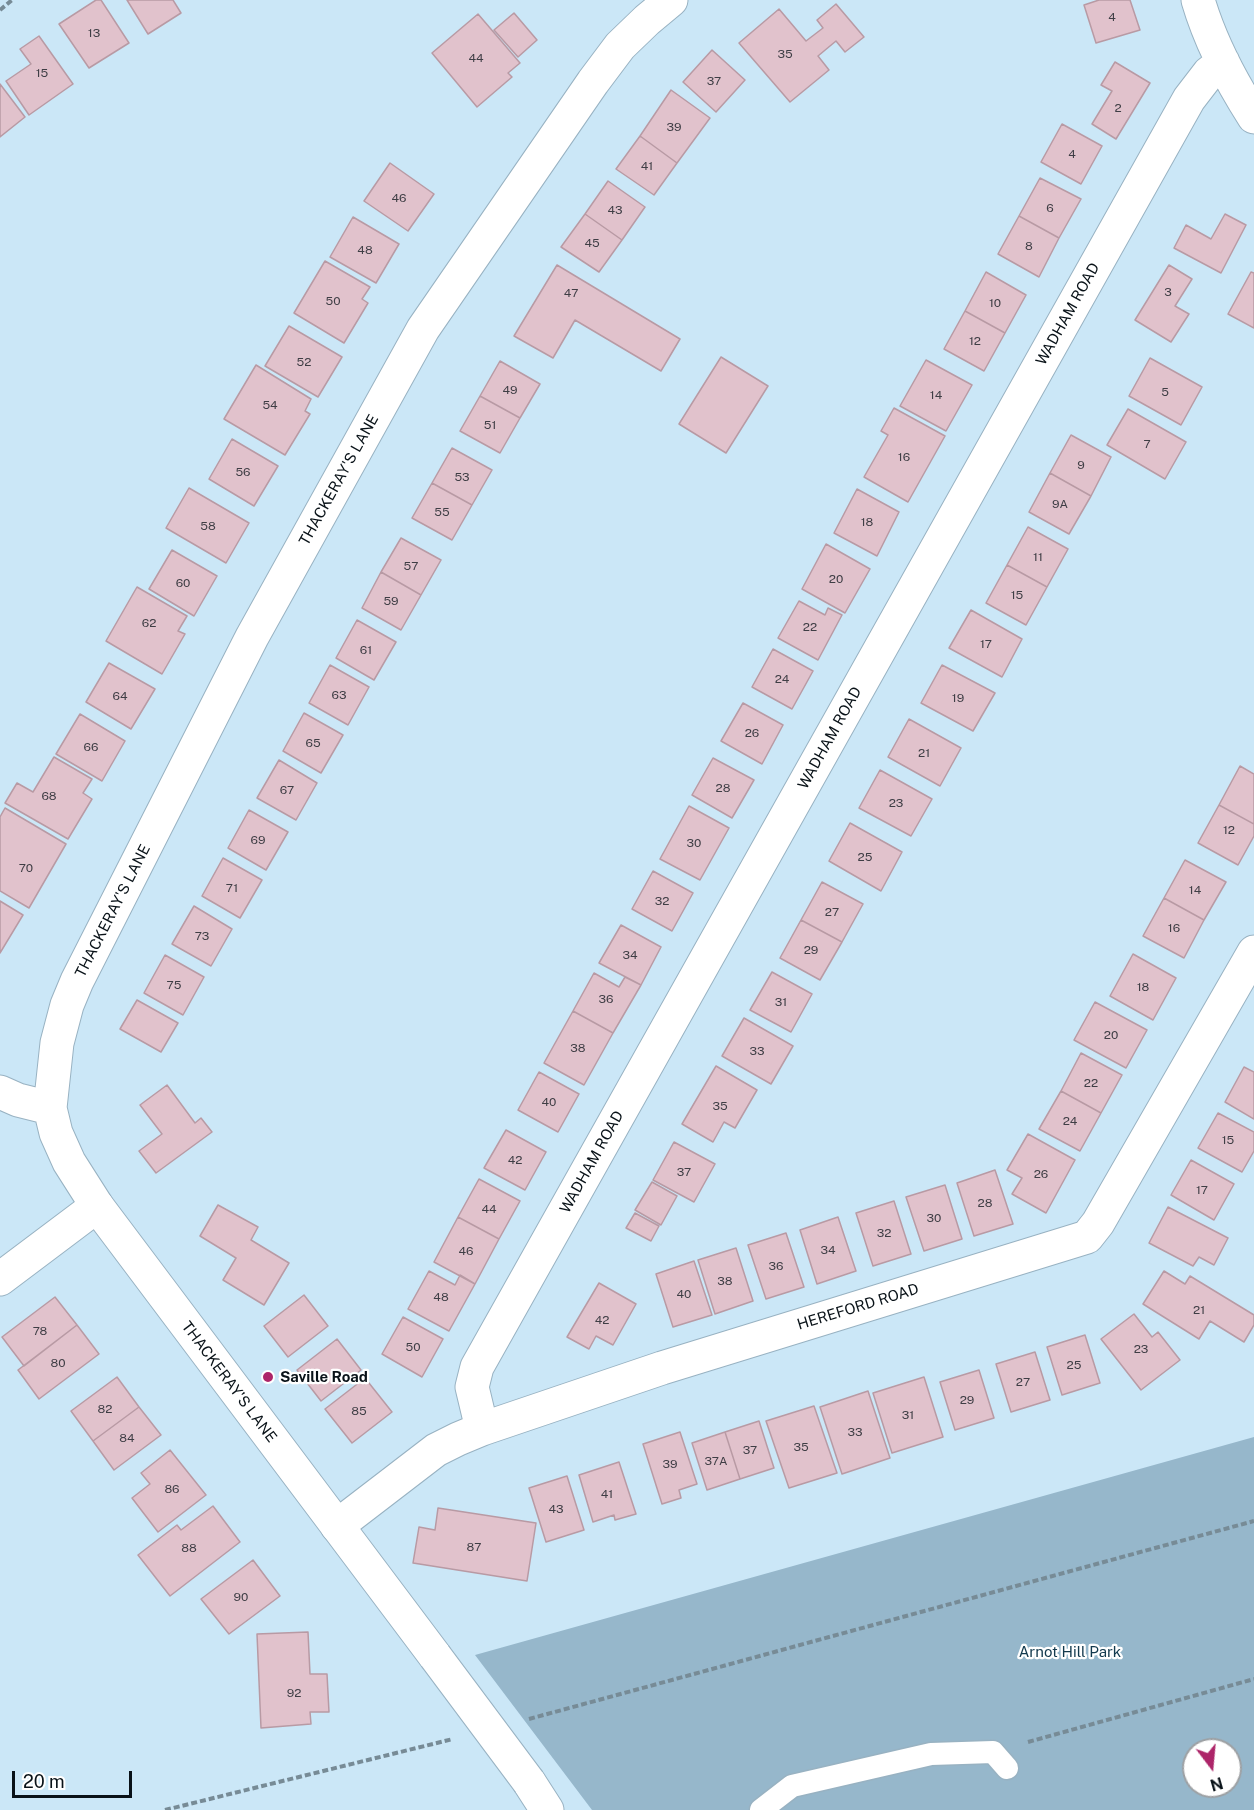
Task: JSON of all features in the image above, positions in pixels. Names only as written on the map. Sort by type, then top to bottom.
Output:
[{"type":"street","name":"THACKERAY'S LANE","points":[[547,1810],[529,1782],[97,1206],[69,1162],[56,1133],[50,1108],[57,1043],[67,1005],[77,981],[252,637],[423,329],[620,46],[671,0]]},
{"type":"street","points":[[1198,0],[1203,18],[1223,62],[1254,117]]},
{"type":"street","name":"WADHAM ROAD","points":[[482,1429],[472,1387],[477,1367],[1189,99],[1209,73],[1223,62]]},
{"type":"street","name":"HEREFORD ROAD","points":[[337,1526],[436,1450],[458,1438],[662,1368],[1087,1238],[1254,952]]},
{"type":"street","points":[[0,1092],[18,1100],[50,1108]]},
{"type":"street","points":[[0,1279],[97,1206]]},
{"type":"lane","points":[[761,1810],[792,1786],[931,1754],[1000,1760]]},
{"type":"path","points":[[0,10],[12,0]]},
{"type":"path","points":[[519,1721],[1254,1521]]},
{"type":"path","points":[[1000,1760],[1254,1679]]},
{"type":"path","points":[[165,1810],[462,1737]]},
{"type":"green space","name":"Arnot Hill Park","points":[[1254,1437],[1254,1810],[592,1810],[475,1655]]},
{"type":"building","points":[[96,0],[101,0],[129,43],[89,68],[59,24]]},
{"type":"building","points":[[127,0],[173,0],[181,13],[148,34]]},
{"type":"building","points":[[1099,0],[1130,0],[1140,30],[1096,43],[1084,5]]},
{"type":"building","points":[[836,4],[864,37],[845,52],[836,41],[818,56],[829,70],[790,102],[739,43],[779,9],[806,41],[823,28],[817,20]]},
{"type":"building","points":[[514,13],[537,40],[518,57],[494,30]]},
{"type":"building","points":[[478,14],[520,63],[508,73],[512,77],[477,107],[432,53]]},
{"type":"building","points":[[39,36],[73,84],[29,115],[6,81],[31,64],[20,49]]},
{"type":"building","points":[[712,50],[745,80],[716,112],[683,82]]},
{"type":"building","points":[[1115,62],[1150,83],[1116,139],[1092,124],[1112,91],[1101,85]]},
{"type":"building","points":[[0,84],[25,117],[0,137]]},
{"type":"building","points":[[671,90],[710,118],[677,163],[640,136]]},
{"type":"building","points":[[1062,124],[1102,146],[1081,184],[1041,162]]},
{"type":"building","points":[[640,136],[677,163],[654,195],[616,169]]},
{"type":"building","points":[[390,163],[434,194],[408,231],[364,201]]},
{"type":"building","points":[[1040,178],[1081,199],[1059,238],[1019,216]]},
{"type":"building","points":[[608,181],[645,207],[622,240],[585,214]]},
{"type":"building","points":[[585,214],[622,240],[599,272],[561,247]]},
{"type":"building","points":[[1225,214],[1246,225],[1221,273],[1174,248],[1186,225],[1211,239]]},
{"type":"building","points":[[1019,216],[1059,238],[1039,277],[998,254]]},
{"type":"building","points":[[353,217],[399,244],[376,283],[330,257]]},
{"type":"building","points":[[325,261],[370,287],[362,299],[368,303],[344,343],[294,313]]},
{"type":"building","points":[[557,265],[680,339],[661,371],[575,320],[553,358],[514,336]]},
{"type":"building","points":[[1169,265],[1192,279],[1175,306],[1189,314],[1171,342],[1135,320]]},
{"type":"building","points":[[986,272],[1026,295],[1005,333],[965,311]]},
{"type":"building","points":[[1251,272],[1254,273],[1254,328],[1228,314]]},
{"type":"building","points":[[965,311],[1005,333],[984,371],[944,349]]},
{"type":"building","points":[[289,326],[342,357],[318,397],[265,366]]},
{"type":"building","points":[[721,357],[768,386],[726,453],[679,424]]},
{"type":"building","points":[[1150,358],[1202,387],[1181,425],[1129,396]]},
{"type":"building","points":[[926,360],[972,385],[946,431],[900,406]]},
{"type":"building","points":[[500,361],[540,384],[520,418],[480,396]]},
{"type":"building","points":[[256,365],[311,399],[305,411],[310,414],[285,455],[224,419]]},
{"type":"building","points":[[480,396],[520,418],[500,453],[460,431]]},
{"type":"building","points":[[894,408],[945,436],[908,502],[864,477],[888,435],[881,431]]},
{"type":"building","points":[[1128,409],[1186,442],[1165,479],[1107,445]]},
{"type":"building","points":[[1071,435],[1111,457],[1091,496],[1050,473]]},
{"type":"building","points":[[232,439],[278,466],[254,506],[209,479]]},
{"type":"building","points":[[452,448],[492,470],[472,505],[432,483]]},
{"type":"building","points":[[1050,473],[1091,496],[1069,534],[1029,512]]},
{"type":"building","points":[[432,483],[472,505],[452,540],[412,518]]},
{"type":"building","points":[[189,488],[249,523],[226,563],[166,528]]},
{"type":"building","points":[[857,489],[899,512],[877,556],[834,533]]},
{"type":"building","points":[[1028,527],[1068,549],[1047,587],[1007,565]]},
{"type":"building","points":[[401,538],[441,560],[421,595],[381,572]]},
{"type":"building","points":[[826,544],[870,569],[845,613],[802,589]]},
{"type":"building","points":[[172,550],[217,576],[194,616],[149,589]]},
{"type":"building","points":[[1007,565],[1047,587],[1026,625],[986,603]]},
{"type":"building","points":[[381,572],[421,595],[401,630],[362,608]]},
{"type":"building","points":[[137,587],[187,616],[178,631],[185,634],[162,674],[106,641]]},
{"type":"building","points":[[799,601],[825,615],[828,608],[842,615],[818,660],[778,638]]},
{"type":"building","points":[[971,610],[1022,639],[1002,677],[949,648]]},
{"type":"building","points":[[357,620],[396,642],[374,680],[336,658]]},
{"type":"building","points":[[773,649],[813,671],[792,709],[752,687]]},
{"type":"building","points":[[109,663],[155,689],[131,729],[86,702]]},
{"type":"building","points":[[330,665],[369,687],[348,725],[309,703]]},
{"type":"building","points":[[942,665],[995,693],[973,731],[921,703]]},
{"type":"building","points":[[743,703],[783,725],[762,764],[721,741]]},
{"type":"building","points":[[304,713],[343,735],[321,773],[283,751]]},
{"type":"building","points":[[80,714],[125,741],[102,781],[56,754]]},
{"type":"building","points":[[909,719],[961,748],[940,786],[888,757]]},
{"type":"building","points":[[54,757],[92,779],[83,793],[92,799],[68,839],[5,803],[17,783],[33,792]]},
{"type":"building","points":[[713,758],[754,780],[732,818],[692,795]]},
{"type":"building","points":[[279,760],[317,783],[296,820],[257,798]]},
{"type":"building","points":[[1240,766],[1254,774],[1254,824],[1219,805]]},
{"type":"building","points":[[880,770],[932,799],[911,836],[859,808]]},
{"type":"building","points":[[1219,805],[1254,824],[1254,836],[1238,865],[1198,843]]},
{"type":"building","points":[[689,806],[729,828],[700,880],[660,859]]},
{"type":"building","points":[[5,808],[66,844],[29,908],[0,891],[0,817]]},
{"type":"building","points":[[249,810],[288,832],[266,870],[228,848]]},
{"type":"building","points":[[850,823],[902,852],[881,891],[829,861]]},
{"type":"building","points":[[223,858],[262,880],[240,918],[202,896]]},
{"type":"building","points":[[1185,860],[1226,882],[1204,920],[1164,898]]},
{"type":"building","points":[[653,871],[693,893],[672,931],[632,909]]},
{"type":"building","points":[[822,882],[863,904],[842,942],[801,920]]},
{"type":"building","points":[[1164,898],[1204,920],[1184,958],[1143,936]]},
{"type":"building","points":[[0,901],[23,915],[0,953]]},
{"type":"building","points":[[194,906],[232,929],[211,966],[172,944]]},
{"type":"building","points":[[801,920],[842,942],[820,980],[780,958]]},
{"type":"building","points":[[621,925],[661,947],[641,985],[599,963]]},
{"type":"building","points":[[1133,954],[1176,978],[1153,1020],[1110,996]]},
{"type":"building","points":[[165,955],[204,977],[183,1015],[144,993]]},
{"type":"building","points":[[772,972],[812,994],[791,1032],[750,1010]]},
{"type":"building","points":[[594,973],[619,987],[625,977],[641,985],[613,1033],[573,1011]]},
{"type":"building","points":[[137,1000],[178,1023],[161,1052],[120,1029]]},
{"type":"building","points":[[1095,1002],[1147,1030],[1126,1068],[1074,1040]]},
{"type":"building","points":[[573,1011],[613,1033],[584,1085],[544,1063]]},
{"type":"building","points":[[744,1018],[793,1046],[771,1084],[722,1056]]},
{"type":"building","points":[[1081,1053],[1122,1075],[1101,1113],[1061,1091]]},
{"type":"building","points":[[716,1066],[757,1090],[735,1128],[724,1122],[713,1142],[682,1124]]},
{"type":"building","points":[[1244,1067],[1254,1072],[1254,1119],[1225,1102]]},
{"type":"building","points":[[539,1072],[579,1094],[558,1132],[518,1110]]},
{"type":"building","points":[[167,1085],[195,1123],[201,1118],[212,1132],[156,1173],[139,1151],[162,1134],[140,1105]]},
{"type":"building","points":[[1061,1091],[1101,1113],[1080,1151],[1039,1129]]},
{"type":"building","points":[[1218,1113],[1254,1132],[1254,1151],[1242,1172],[1198,1148]]},
{"type":"building","points":[[506,1130],[546,1152],[525,1190],[484,1168]]},
{"type":"building","points":[[1028,1134],[1075,1160],[1046,1213],[1012,1194],[1022,1178],[1007,1170]]},
{"type":"building","points":[[674,1142],[715,1164],[694,1202],[653,1180]]},
{"type":"building","points":[[1191,1160],[1234,1184],[1214,1220],[1171,1195]]},
{"type":"building","points":[[995,1170],[1013,1224],[974,1236],[957,1183]]},
{"type":"building","points":[[479,1179],[520,1201],[499,1239],[458,1217]]},
{"type":"building","points":[[652,1182],[677,1196],[661,1225],[635,1210]]},
{"type":"building","points":[[945,1185],[962,1239],[924,1251],[906,1197]]},
{"type":"building","points":[[894,1201],[911,1254],[873,1266],[856,1213]]},
{"type":"building","points":[[218,1205],[258,1227],[251,1240],[289,1263],[264,1305],[223,1280],[236,1258],[200,1236]]},
{"type":"building","points":[[1168,1207],[1228,1238],[1214,1265],[1199,1257],[1193,1266],[1149,1243]]},
{"type":"building","points":[[635,1213],[659,1226],[651,1241],[626,1228]]},
{"type":"building","points":[[458,1217],[499,1239],[475,1284],[434,1262]]},
{"type":"building","points":[[838,1217],[856,1271],[817,1284],[800,1230]]},
{"type":"building","points":[[786,1233],[804,1287],[766,1299],[748,1245]]},
{"type":"building","points":[[736,1248],[753,1301],[715,1314],[698,1260]]},
{"type":"building","points":[[694,1261],[712,1315],[673,1327],[656,1274]]},
{"type":"building","points":[[429,1271],[455,1285],[460,1275],[475,1284],[449,1331],[408,1309]]},
{"type":"building","points":[[1164,1271],[1185,1284],[1190,1276],[1254,1315],[1254,1325],[1244,1342],[1210,1321],[1199,1339],[1143,1304]]},
{"type":"building","points":[[599,1283],[636,1304],[613,1345],[596,1336],[589,1349],[567,1337]]},
{"type":"building","points":[[304,1295],[328,1326],[288,1357],[264,1326]]},
{"type":"building","points":[[55,1297],[77,1325],[24,1366],[2,1337]]},
{"type":"building","points":[[1134,1314],[1152,1337],[1158,1332],[1180,1360],[1141,1390],[1101,1339]]},
{"type":"building","points":[[403,1317],[443,1339],[422,1377],[382,1354]]},
{"type":"building","points":[[77,1325],[99,1354],[39,1399],[18,1370]]},
{"type":"building","points":[[1085,1335],[1100,1383],[1062,1395],[1047,1347]]},
{"type":"building","points":[[337,1339],[361,1370],[321,1401],[297,1370]]},
{"type":"building","points":[[1035,1352],[1050,1400],[1011,1412],[996,1364]]},
{"type":"building","points":[[979,1370],[994,1418],[955,1430],[940,1382]]},
{"type":"building","points":[[117,1377],[139,1407],[93,1441],[71,1411]]},
{"type":"building","points":[[924,1377],[943,1437],[892,1453],[873,1393]]},
{"type":"building","points":[[365,1378],[392,1412],[352,1443],[325,1409]]},
{"type":"building","points":[[868,1391],[890,1458],[842,1474],[820,1407]]},
{"type":"building","points":[[814,1406],[837,1473],[789,1488],[766,1421]]},
{"type":"building","points":[[139,1407],[161,1435],[114,1470],[93,1441]]},
{"type":"building","points":[[759,1421],[774,1468],[740,1479],[725,1432]]},
{"type":"building","points":[[680,1432],[697,1484],[679,1490],[681,1498],[662,1504],[643,1444]]},
{"type":"building","points":[[725,1432],[740,1479],[707,1490],[692,1443]]},
{"type":"building","points":[[170,1450],[206,1495],[158,1532],[132,1498],[150,1484],[141,1473]]},
{"type":"building","points":[[619,1462],[636,1514],[615,1520],[614,1515],[593,1522],[579,1475]]},
{"type":"building","points":[[567,1476],[584,1530],[546,1542],[529,1488]]},
{"type":"building","points":[[213,1506],[240,1542],[170,1596],[138,1555],[177,1525],[181,1530]]},
{"type":"building","points":[[438,1508],[536,1523],[527,1581],[413,1563],[419,1527],[435,1530]]},
{"type":"building","points":[[253,1560],[280,1596],[229,1634],[201,1599]]},
{"type":"building","points":[[308,1632],[310,1674],[327,1674],[329,1712],[310,1712],[311,1724],[261,1728],[257,1634]]},
{"type":"place","name":"Saville Road","points":[[268,1377]]}]
